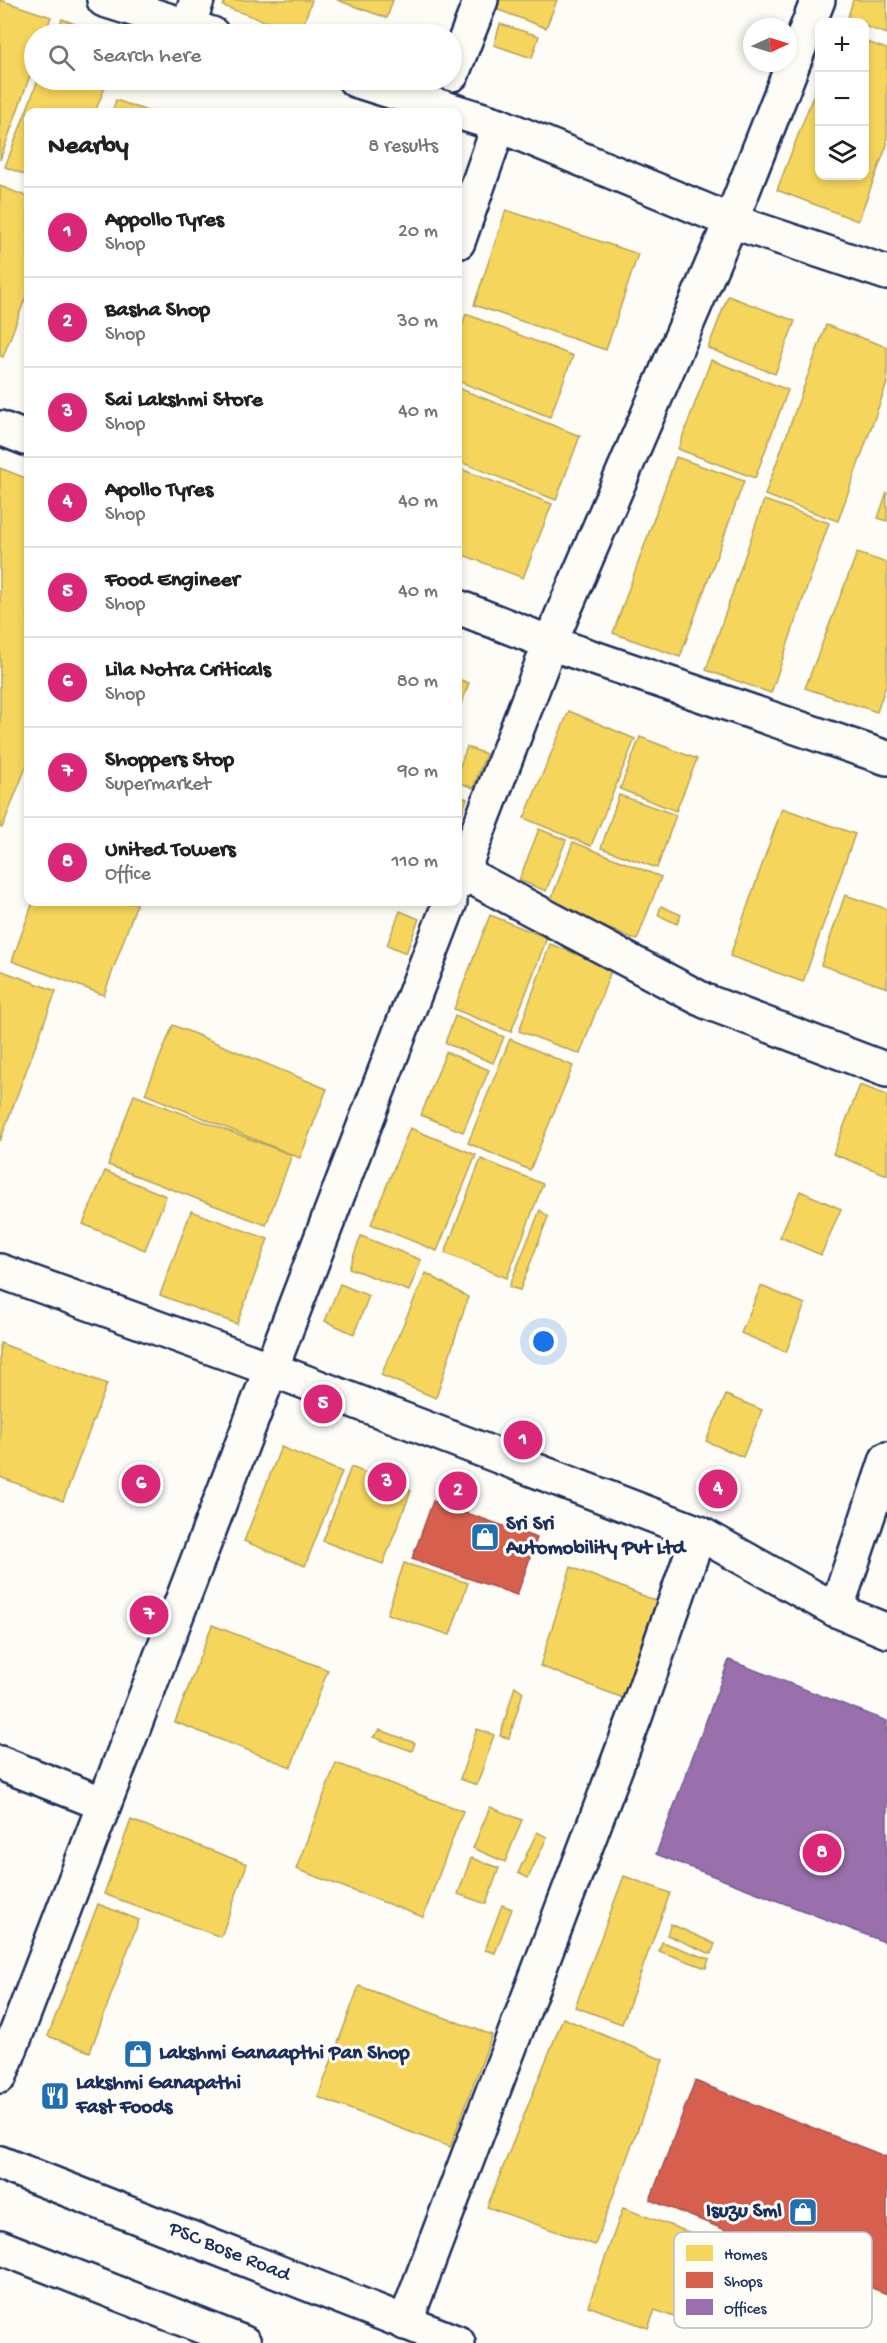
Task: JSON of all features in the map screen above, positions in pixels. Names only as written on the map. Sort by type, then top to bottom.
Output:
[{"type":"street","points":[[104,0],[199,21]]},
{"type":"street","points":[[462,48],[481,0]]},
{"type":"street","points":[[462,872],[550,643],[731,221],[818,0]]},
{"type":"street","points":[[423,90],[444,93],[499,125],[731,221],[887,273]]},
{"type":"street","points":[[462,231],[499,125]]},
{"type":"street","points":[[0,428],[24,437]]},
{"type":"street","points":[[462,609],[550,643],[887,758]]},
{"type":"street","points":[[462,878],[705,1001],[887,1070]]},
{"type":"street","points":[[0,2076],[448,906]]},
{"type":"street","points":[[0,1270],[271,1369],[699,1533],[836,1610],[887,1632]]},
{"type":"street","points":[[836,1610],[887,1459]]},
{"type":"street","points":[[405,2323],[631,1728],[699,1533]]},
{"type":"street","points":[[0,1763],[104,1804]]},
{"type":"street","name":"PSC Bose Road","points":[[0,2163],[458,2343]]},
{"type":"street","points":[[0,2247],[242,2343]]},
{"type":"building: Homes","points":[[0,0],[51,17],[49,24],[24,24],[25,90],[0,160]]},
{"type":"building: Homes","points":[[225,0],[312,0],[304,24],[272,24],[223,6]]},
{"type":"building: Homes","points":[[337,0],[393,0],[387,18]]},
{"type":"building: Homes","points":[[500,0],[557,0],[546,28],[496,9]]},
{"type":"building: Homes","points":[[853,0],[887,0],[887,34],[869,28],[869,18],[848,18]]},
{"type":"building: Homes","points":[[62,19],[75,24],[60,24]]},
{"type":"building: Homes","points":[[500,24],[539,36],[532,58],[494,45]]},
{"type":"building: Homes","points":[[869,43],[887,49],[887,145],[858,221],[777,190],[815,91],[815,180],[869,180]]},
{"type":"building: Homes","points":[[34,90],[104,90],[97,108],[27,108]]},
{"type":"building: Homes","points":[[116,100],[139,108],[113,108]]},
{"type":"building: Homes","points":[[24,117],[24,174],[5,167]]},
{"type":"building: Homes","points":[[0,186],[24,195],[24,302],[3,357],[0,356]]},
{"type":"building: Homes","points":[[506,210],[638,254],[606,350],[474,305]]},
{"type":"building: Homes","points":[[728,296],[795,321],[775,374],[708,348]]},
{"type":"building: Homes","points":[[466,314],[573,356],[550,417],[462,383],[462,326]]},
{"type":"building: Homes","points":[[826,325],[887,347],[887,383],[838,521],[765,495]]},
{"type":"building: Homes","points":[[711,360],[788,390],[755,478],[678,449]]},
{"type":"building: Homes","points":[[462,390],[580,436],[556,500],[462,463]]},
{"type":"building: Homes","points":[[676,457],[744,481],[680,657],[613,633]]},
{"type":"building: Homes","points":[[0,468],[24,477],[24,772],[2,828],[0,827]]},
{"type":"building: Homes","points":[[462,470],[552,504],[523,578],[462,555]]},
{"type":"building: Homes","points":[[887,492],[887,521],[878,518]]},
{"type":"building: Homes","points":[[764,500],[829,523],[771,693],[706,670]]},
{"type":"building: Homes","points":[[857,553],[887,563],[887,682],[877,712],[805,688]]},
{"type":"building: Homes","points":[[462,680],[469,683],[462,701]]},
{"type":"building: Homes","points":[[569,711],[635,739],[591,846],[524,818]]},
{"type":"building: Homes","points":[[640,737],[697,759],[676,811],[620,789]]},
{"type":"building: Homes","points":[[467,747],[486,754],[473,788],[462,784],[462,760]]},
{"type":"building: Homes","points":[[619,795],[676,815],[657,868],[601,848]]},
{"type":"building: Homes","points":[[462,797],[467,799],[462,813]]},
{"type":"building: Homes","points":[[782,808],[855,834],[803,982],[730,956]]},
{"type":"building: Homes","points":[[539,829],[566,840],[546,891],[519,880]]},
{"type":"building: Homes","points":[[573,842],[661,877],[637,940],[549,905]]},
{"type":"building: Homes","points":[[845,895],[887,909],[887,988],[821,965]]},
{"type":"building: Homes","points":[[32,906],[136,906],[104,995],[12,961]]},
{"type":"building: Homes","points":[[661,906],[681,915],[677,924],[658,915]]},
{"type":"building: Homes","points":[[400,911],[419,919],[406,953],[387,945]]},
{"type":"building: Homes","points":[[490,915],[547,938],[511,1032],[454,1009]]},
{"type":"building: Homes","points":[[550,944],[612,968],[580,1054],[519,1031]]},
{"type":"building: Homes","points":[[0,970],[56,991],[0,1141]]},
{"type":"building: Homes","points":[[455,1016],[504,1037],[493,1063],[445,1043]]},
{"type":"building: Homes","points":[[173,1025],[327,1089],[300,1158],[145,1094]]},
{"type":"building: Homes","points":[[510,1039],[573,1066],[530,1170],[468,1143]]},
{"type":"building: Homes","points":[[446,1052],[489,1070],[463,1132],[421,1115]]},
{"type":"building: Homes","points":[[860,1085],[887,1095],[887,1175],[833,1154]]},
{"type":"building: Homes","points":[[134,1095],[292,1155],[266,1225],[108,1165]]},
{"type":"building: Homes","points":[[410,1128],[476,1155],[437,1251],[371,1224]]},
{"type":"building: Homes","points":[[481,1159],[543,1184],[507,1278],[445,1253]]},
{"type":"building: Homes","points":[[105,1171],[166,1196],[145,1250],[83,1224]]},
{"type":"building: Homes","points":[[800,1191],[841,1209],[821,1255],[780,1237]]},
{"type":"building: Homes","points":[[540,1210],[548,1217],[520,1290],[509,1287]]},
{"type":"building: Homes","points":[[191,1211],[268,1239],[237,1324],[160,1295]]},
{"type":"building: Homes","points":[[361,1236],[421,1260],[409,1291],[349,1268]]},
{"type":"building: Homes","points":[[426,1273],[468,1297],[436,1398],[381,1375]]},
{"type":"building: Homes","points":[[340,1284],[369,1296],[354,1334],[325,1321]]},
{"type":"building: Homes","points":[[761,1286],[805,1304],[786,1352],[741,1333]]},
{"type":"building: Homes","points":[[0,1343],[107,1384],[63,1501],[0,1477]]},
{"type":"building: Homes","points":[[726,1395],[762,1410],[743,1457],[706,1441]]},
{"type":"building: Homes","points":[[281,1447],[342,1472],[305,1566],[244,1541]]},
{"type":"building: Homes","points":[[351,1467],[411,1491],[383,1564],[323,1541]]},
{"type":"building: Homes","points":[[404,1563],[468,1583],[450,1635],[387,1614]]},
{"type":"building: Homes","points":[[571,1567],[664,1604],[623,1698],[540,1666]]},
{"type":"building: Homes","points":[[212,1625],[328,1670],[291,1767],[175,1722]]},
{"type":"building: Homes","points":[[515,1686],[523,1692],[509,1738],[500,1736]]},
{"type":"building: Homes","points":[[477,1729],[494,1735],[477,1785],[460,1779]]},
{"type":"building: Homes","points":[[380,1730],[415,1743],[412,1751],[373,1737]]},
{"type":"building: Homes","points":[[336,1763],[463,1811],[423,1917],[296,1869]]},
{"type":"building: Homes","points":[[490,1807],[522,1820],[505,1862],[473,1848]]},
{"type":"building: Homes","points":[[131,1820],[247,1864],[221,1937],[104,1894]]},
{"type":"building: Homes","points":[[537,1832],[547,1837],[528,1878],[518,1873]]},
{"type":"building: Homes","points":[[471,1858],[499,1868],[486,1904],[458,1894]]},
{"type":"building: Homes","points":[[624,1876],[670,1893],[622,2024],[575,2007]]},
{"type":"building: Homes","points":[[98,1904],[139,1920],[90,2052],[48,2036]]},
{"type":"building: Homes","points":[[502,1905],[512,1909],[495,1953],[485,1950]]},
{"type":"building: Homes","points":[[671,1924],[715,1944],[711,1954],[667,1935]]},
{"type":"building: Homes","points":[[662,1942],[709,1959],[706,1968],[659,1951]]},
{"type":"building: Homes","points":[[359,1986],[492,2035],[450,2147],[318,2097]]},
{"type":"building: Homes","points":[[563,2018],[663,2060],[595,2245],[487,2207]]},
{"type":"building: Homes","points":[[623,2208],[689,2232],[674,2232],[674,2317],[655,2310],[648,2328],[588,2306]]},
{"type":"building: Shops","points":[[433,1501],[537,1538],[517,1595],[412,1559]]},
{"type":"building: Shops","points":[[695,2081],[887,2157],[887,2294],[872,2288],[872,2232],[731,2232],[650,2200]]},
{"type":"building: Offices","points":[[729,1660],[887,1721],[887,1943],[656,1854]]},
{"type":"place","name":"Food Engineer","points":[[323,1404]]},
{"type":"place","name":"Appollo Tyres","points":[[523,1440]]},
{"type":"place","name":"Sai Lakshmi Store","points":[[387,1482]]},
{"type":"place","name":"Lila Notra Criticals","points":[[141,1484]]},
{"type":"place","name":"Apollo Tyres","points":[[718,1489]]},
{"type":"place","name":"Basha Shop","points":[[458,1491]]},
{"type":"place","name":"Sri Sri Automobility Pvt Ltd","points":[[485,1537]]},
{"type":"place","name":"Shoppers Stop","points":[[149,1615]]},
{"type":"place","name":"United Towers","points":[[822,1853]]},
{"type":"place","name":"Lakshmi Ganaapthi Pan Shop","points":[[138,2054]]},
{"type":"place","name":"Lakshmi Ganapathi Fast Foods","points":[[55,2096]]},
{"type":"place","name":"Isuzu Sml","points":[[803,2212]]}]
